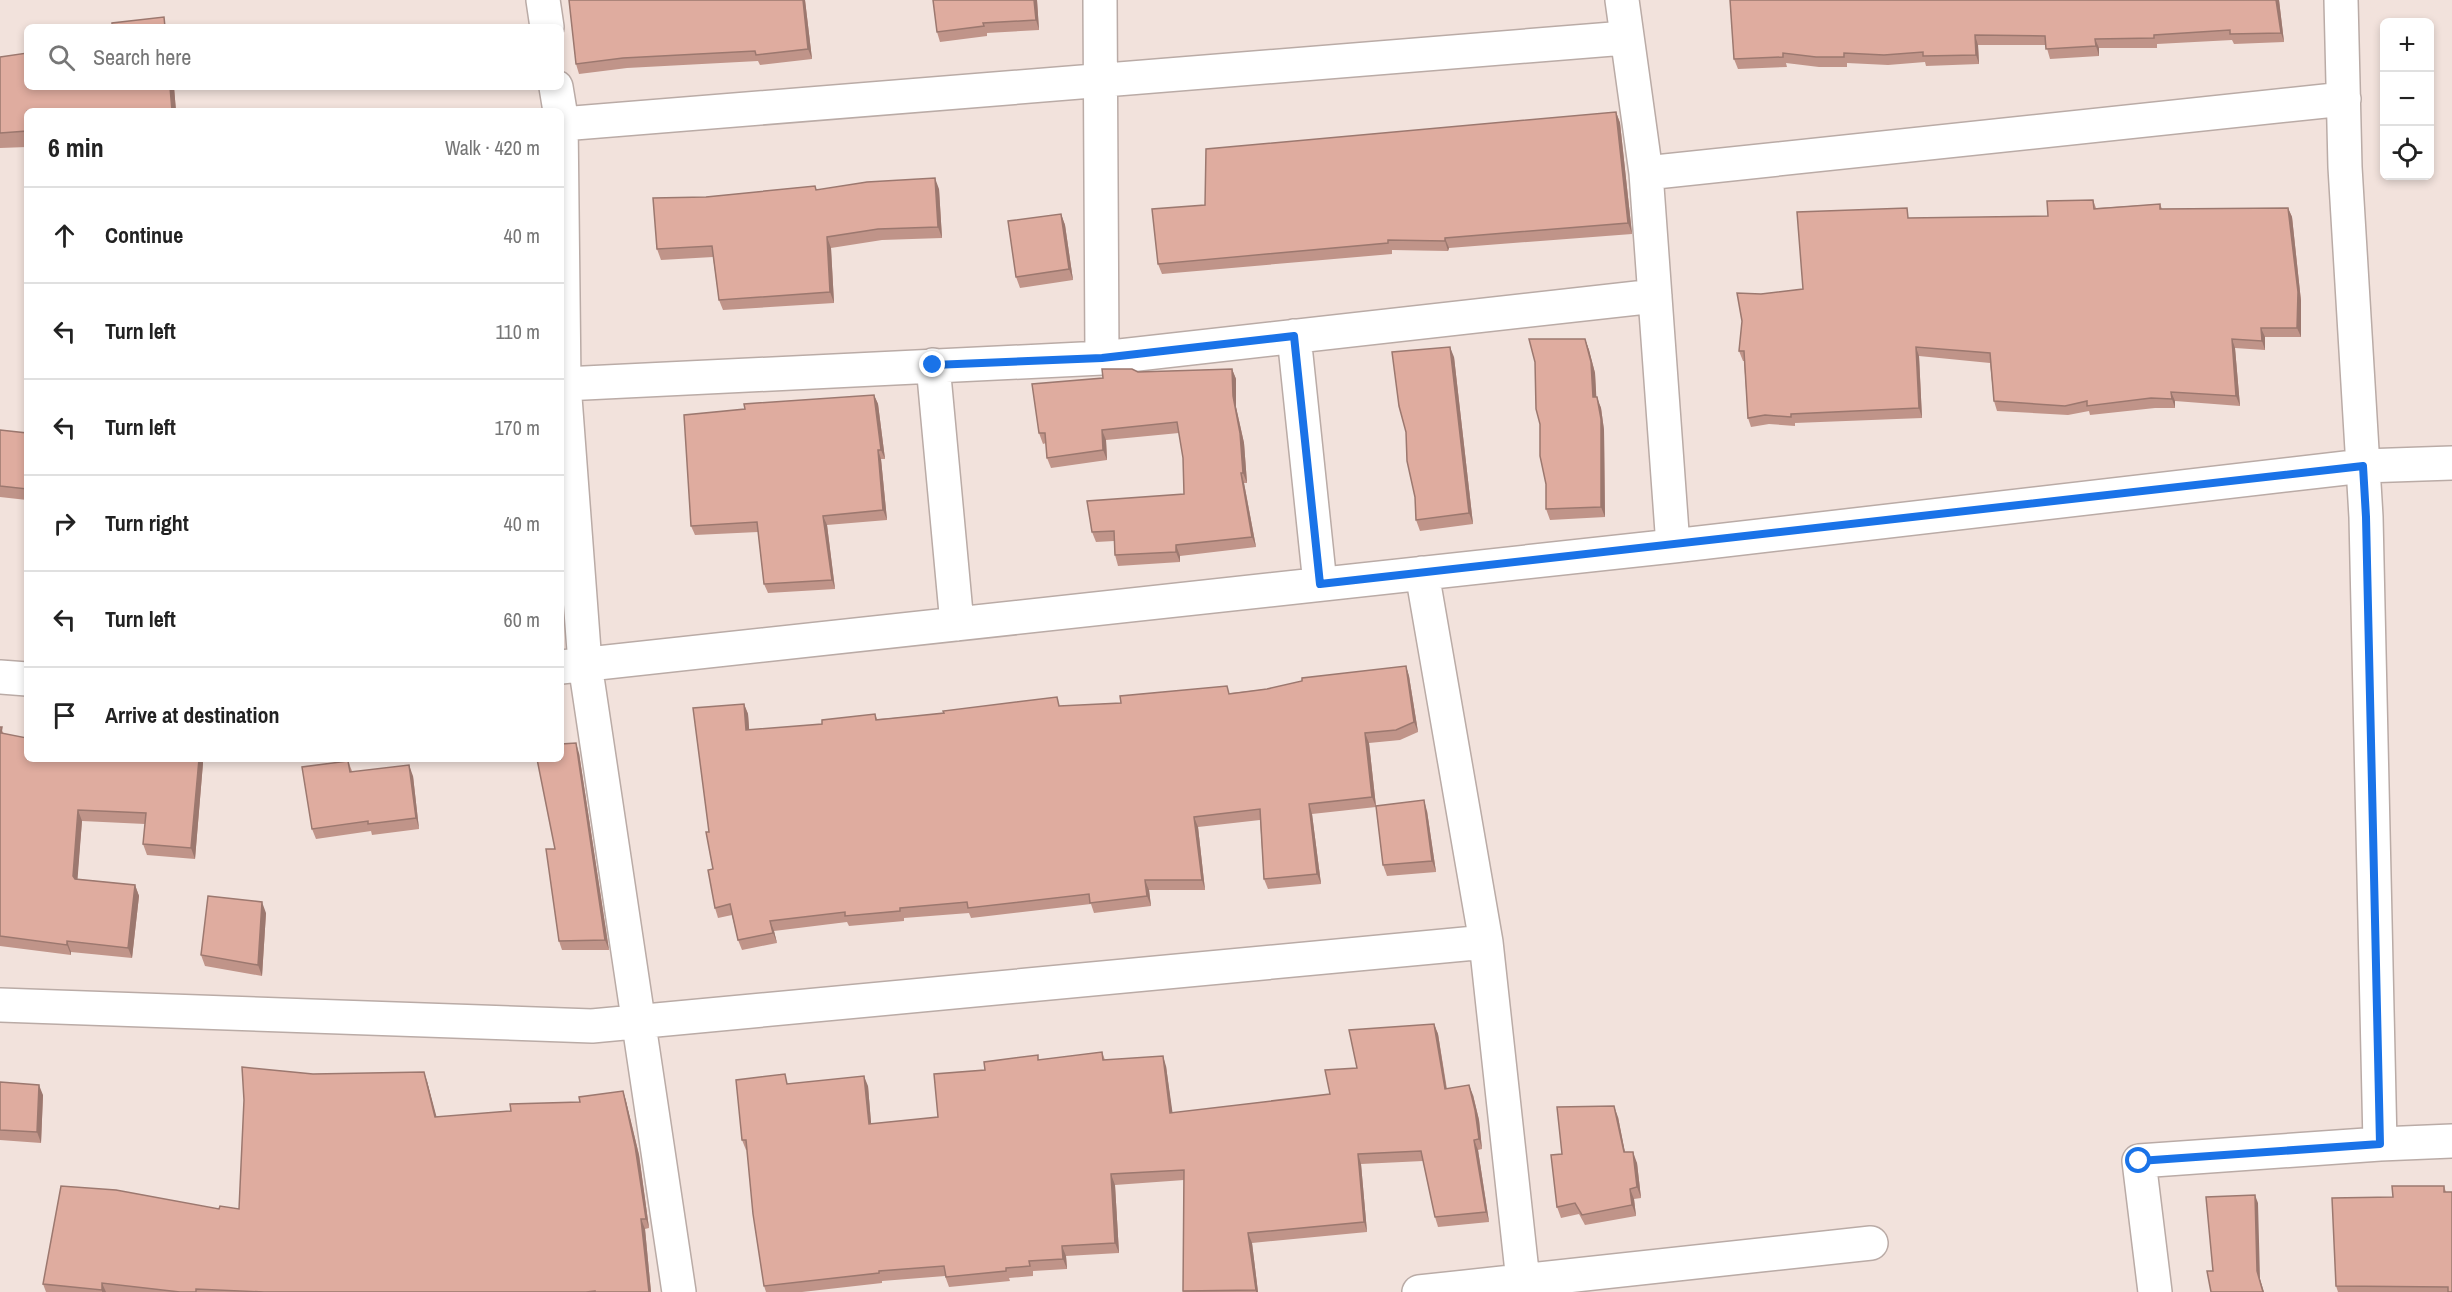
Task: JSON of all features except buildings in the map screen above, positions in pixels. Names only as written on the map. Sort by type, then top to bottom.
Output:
[{"type":"street","points":[[543,0],[547,24]]},
{"type":"street","points":[[1100,0],[1102,358]]},
{"type":"street","points":[[1622,0],[1625,38],[1646,173],[1673,546]]},
{"type":"street","points":[[2341,0],[2366,517],[2380,1144]]},
{"type":"street","points":[[564,117],[1102,80],[1625,38]]},
{"type":"street","points":[[556,90],[560,108]]},
{"type":"street","points":[[1646,173],[2344,99]]},
{"type":"street","points":[[679,1292],[639,1021],[573,666],[564,384],[1102,358],[1655,296]]},
{"type":"street","points":[[1294,336],[1320,584]]},
{"type":"street","points":[[933,365],[957,624]]},
{"type":"street","points":[[573,666],[1673,546],[2363,466],[2452,463]]},
{"type":"street","points":[[1422,573],[1486,942],[1523,1281]]},
{"type":"street","points":[[0,676],[24,679]]},
{"type":"street","points":[[0,1005],[592,1026],[1486,942]]},
{"type":"street","points":[[2155,1292],[2139,1161],[2452,1141]]},
{"type":"street","points":[[1419,1292],[1871,1243]]},
{"type":"route","points":[[933,365],[1102,358],[1294,336],[1320,584],[1673,546],[2363,466],[2380,1144],[2139,1161]]}]
